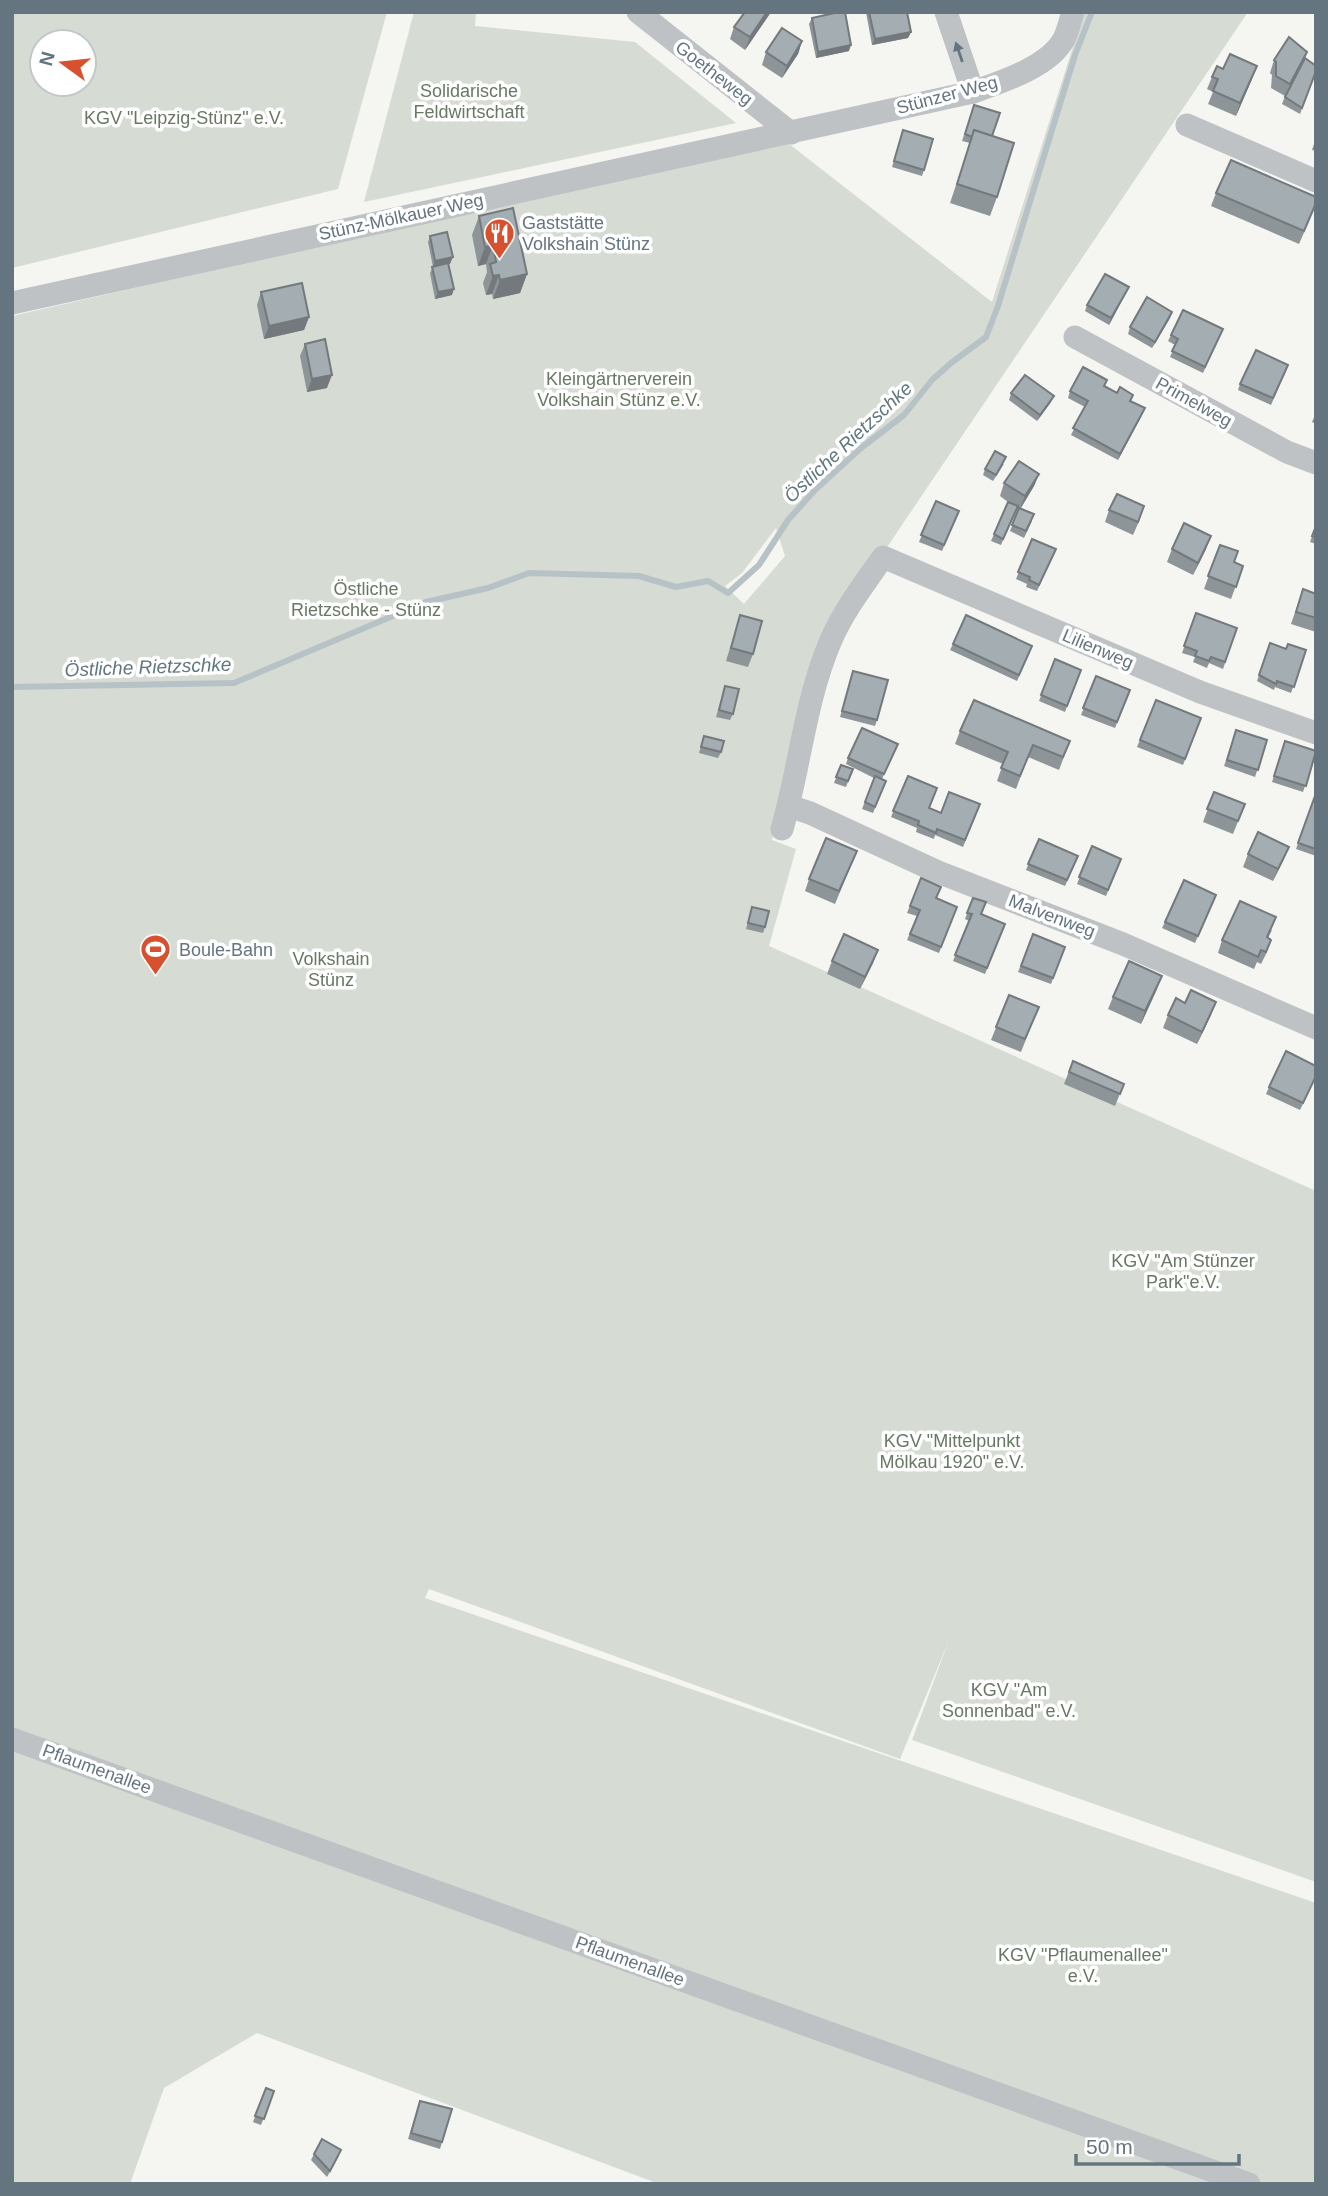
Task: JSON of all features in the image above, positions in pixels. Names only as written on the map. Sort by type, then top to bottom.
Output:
[{"type":"street","name":"Goetheweg","points":[[638,12],[790,133]]},
{"type":"street","points":[[946,12],[973,92]]},
{"type":"street","name":"Stünzer Weg","points":[[790,133],[973,92],[1026,72],[1064,40],[1073,12]]},
{"type":"street","points":[[1187,125],[1316,181]]},
{"type":"street","name":"Stünz-Mölkauer Weg","points":[[12,303],[790,133]]},
{"type":"street","name":"Primelweg","points":[[1074,337],[1287,452],[1316,463]]},
{"type":"street","name":"Lilienweg","points":[[789,806],[807,713],[831,640],[883,557],[1200,692],[1316,733]]},
{"type":"street","points":[[782,829],[789,806]]},
{"type":"street","name":"Malvenweg","points":[[789,806],[810,813],[937,872],[1123,944],[1316,1028]]},
{"type":"street","name":"Pflaumenallee","points":[[12,1739],[1249,2184]]},
{"type":"green space","name":"KGV \"Leipzig-Stünz\" e.V.","points":[[12,12],[387,12],[338,189],[12,268]]},
{"type":"green space","name":"Solidarische Feldwirtschaft","points":[[414,12],[476,12],[475,26],[635,42],[736,123],[364,202]]},
{"type":"green space","name":"Östliche Rietzschke - Stünz","points":[[1084,12],[1248,12],[821,645],[785,797],[772,840],[796,849],[769,946],[1316,1191],[1316,1882],[912,1740],[949,1640],[900,1759],[429,1589],[425,1598],[1316,1903],[1316,2184],[659,2184],[257,2033],[164,2088],[130,2184],[12,2184],[12,316],[784,140],[992,302]],"holes":[[[776,528],[785,556],[744,604],[725,586],[742,573]]]},
{"type":"building","points":[[745,12],[767,12],[750,37],[734,27]]},
{"type":"building","points":[[845,12],[851,45],[818,52],[812,18]]},
{"type":"building","points":[[869,12],[907,12],[911,32],[875,39]]},
{"type":"building","points":[[782,28],[802,41],[787,66],[766,52]]},
{"type":"building","points":[[1289,37],[1307,52],[1290,84],[1276,76],[1274,60]]},
{"type":"building","points":[[1230,54],[1257,66],[1240,103],[1213,91],[1218,79],[1212,77],[1217,66],[1223,69]]},
{"type":"building","points":[[1305,58],[1316,66],[1316,71],[1302,108],[1285,97]]},
{"type":"building","points":[[974,105],[1000,113],[992,136],[974,130],[972,137],[965,134]]},
{"type":"building","points":[[903,130],[933,139],[924,170],[894,161]]},
{"type":"building","points":[[974,130],[1014,143],[997,197],[957,184]]},
{"type":"building","points":[[1231,160],[1316,197],[1304,231],[1216,193]]},
{"type":"building","points":[[513,208],[527,274],[500,280],[499,275],[493,276],[490,264],[496,262],[493,245],[485,247],[479,216]]},
{"type":"building","points":[[447,232],[453,257],[435,261],[430,236]]},
{"type":"building","points":[[448,263],[454,289],[438,292],[432,267]]},
{"type":"building","points":[[1105,274],[1129,287],[1111,318],[1087,305]]},
{"type":"building","points":[[302,283],[309,317],[269,326],[261,292]]},
{"type":"building","points":[[1147,297],[1172,312],[1155,342],[1130,327]]},
{"type":"building","points":[[1183,310],[1223,329],[1205,367],[1172,351],[1178,339],[1171,335]]},
{"type":"building","points":[[325,339],[332,375],[312,379],[305,344]]},
{"type":"building","points":[[1256,350],[1288,365],[1273,398],[1240,384]]},
{"type":"building","points":[[1083,367],[1107,380],[1104,386],[1117,393],[1120,387],[1133,395],[1130,401],[1145,408],[1120,454],[1073,428],[1088,401],[1070,391]]},
{"type":"building","points":[[1025,375],[1054,396],[1040,415],[1011,393]]},
{"type":"building","points":[[995,451],[1006,457],[996,475],[985,469]]},
{"type":"building","points":[[1019,461],[1039,474],[1025,496],[1004,483]]},
{"type":"building","points":[[1117,494],[1144,506],[1138,522],[1109,510]]},
{"type":"building","points":[[936,501],[959,511],[944,545],[921,535]]},
{"type":"building","points":[[1008,502],[1018,506],[1003,539],[994,534]]},
{"type":"building","points":[[1019,508],[1034,514],[1026,531],[1012,525]]},
{"type":"building","points":[[1184,523],[1211,536],[1198,563],[1172,549]]},
{"type":"building","points":[[1032,539],[1056,549],[1039,585],[1018,572]]},
{"type":"building","points":[[1220,545],[1238,551],[1234,562],[1243,566],[1236,587],[1208,576]]},
{"type":"building","points":[[1303,589],[1316,594],[1316,618],[1296,612]]},
{"type":"building","points":[[1196,613],[1237,628],[1225,662],[1211,657],[1209,661],[1195,656],[1197,651],[1184,646]]},
{"type":"building","points":[[740,615],[762,621],[753,654],[731,648]]},
{"type":"building","points":[[966,615],[1032,646],[1019,675],[953,644]]},
{"type":"building","points":[[1270,643],[1286,649],[1288,644],[1306,650],[1294,687],[1277,681],[1276,684],[1259,675]]},
{"type":"building","points":[[1055,659],[1081,670],[1067,706],[1041,695]]},
{"type":"building","points":[[853,671],[888,680],[877,720],[842,711]]},
{"type":"building","points":[[1096,676],[1130,690],[1117,722],[1083,708]]},
{"type":"building","points":[[725,686],[739,689],[733,714],[719,710]]},
{"type":"building","points":[[974,700],[1070,741],[1063,757],[1033,745],[1020,776],[1001,768],[1008,752],[960,731]]},
{"type":"building","points":[[1156,700],[1201,718],[1185,759],[1140,740]]},
{"type":"building","points":[[862,728],[898,744],[884,774],[848,758]]},
{"type":"building","points":[[1236,730],[1267,740],[1258,770],[1227,760]]},
{"type":"building","points":[[704,736],[724,741],[721,752],[701,747]]},
{"type":"building","points":[[1285,741],[1316,751],[1306,786],[1274,776]]},
{"type":"building","points":[[841,765],[853,769],[848,781],[836,777]]},
{"type":"building","points":[[875,776],[886,781],[875,807],[865,802]]},
{"type":"building","points":[[908,776],[937,788],[929,808],[941,813],[949,792],[980,804],[965,840],[937,829],[936,833],[918,825],[919,821],[893,811]]},
{"type":"building","points":[[1214,792],[1245,804],[1238,821],[1207,809]]},
{"type":"building","points":[[1316,793],[1316,849],[1298,843]]},
{"type":"building","points":[[1258,832],[1289,847],[1278,869],[1248,854]]},
{"type":"building","points":[[826,838],[857,851],[839,891],[809,879]]},
{"type":"building","points":[[1039,839],[1078,856],[1067,880],[1028,864]]},
{"type":"building","points":[[1092,846],[1121,859],[1108,890],[1079,877]]},
{"type":"building","points":[[921,878],[941,887],[936,898],[957,907],[941,947],[910,934],[920,910],[910,906]]},
{"type":"building","points":[[1184,880],[1216,895],[1198,936],[1165,922]]},
{"type":"building","points":[[973,898],[986,902],[981,914],[1005,924],[987,968],[955,955],[972,914],[967,913]]},
{"type":"building","points":[[1240,901],[1276,917],[1267,937],[1271,940],[1266,952],[1261,950],[1258,957],[1222,940]]},
{"type":"building","points":[[752,907],[769,911],[765,927],[748,923]]},
{"type":"building","points":[[844,934],[878,950],[865,977],[832,961]]},
{"type":"building","points":[[1033,934],[1065,947],[1053,978],[1021,966]]},
{"type":"building","points":[[1129,961],[1162,976],[1145,1011],[1113,997]]},
{"type":"building","points":[[1191,990],[1216,1002],[1202,1032],[1168,1015],[1176,998],[1185,1003]]},
{"type":"building","points":[[1009,995],[1039,1007],[1025,1039],[996,1027]]},
{"type":"building","points":[[1286,1051],[1316,1066],[1316,1076],[1303,1103],[1269,1087]]},
{"type":"building","points":[[1073,1061],[1124,1084],[1120,1094],[1069,1072]]},
{"type":"building","points":[[266,2088],[274,2091],[264,2119],[255,2116]]},
{"type":"building","points":[[420,2101],[452,2109],[442,2142],[411,2133]]},
{"type":"building","points":[[322,2139],[341,2150],[330,2171],[314,2154]]},
{"type":"waterway","name":"Östliche Rietzschke","points":[[12,687],[234,683],[426,602],[488,588],[529,573],[639,576],[676,587],[708,581],[728,593],[759,565],[788,520],[815,490],[861,448],[904,415],[932,380],[986,337],[998,306],[1075,55],[1092,12]]},
{"type":"place","name":"Gaststätte Volkshain Stünz","points":[[499,260]]},
{"type":"place","name":"Boule-Bahn","points":[[156,977]]},
{"type":"park label","name":"Kleingärtnerverein Volkshain Stünz e.V.","points":[[619,389]]},
{"type":"park label","name":"Volkshain Stünz","points":[[331,969]]},
{"type":"park label","name":"KGV \"Am Stünzer Park\"e.V.","points":[[1183,1271]]},
{"type":"park label","name":"KGV \"Mittelpunkt Mölkau 1920\" e.V.","points":[[952,1451]]},
{"type":"park label","name":"KGV \"Am Sonnenbad\" e.V.","points":[[1009,1700]]},
{"type":"park label","name":"KGV \"Pflaumenallee\" e.V.","points":[[1083,1965]]}]
